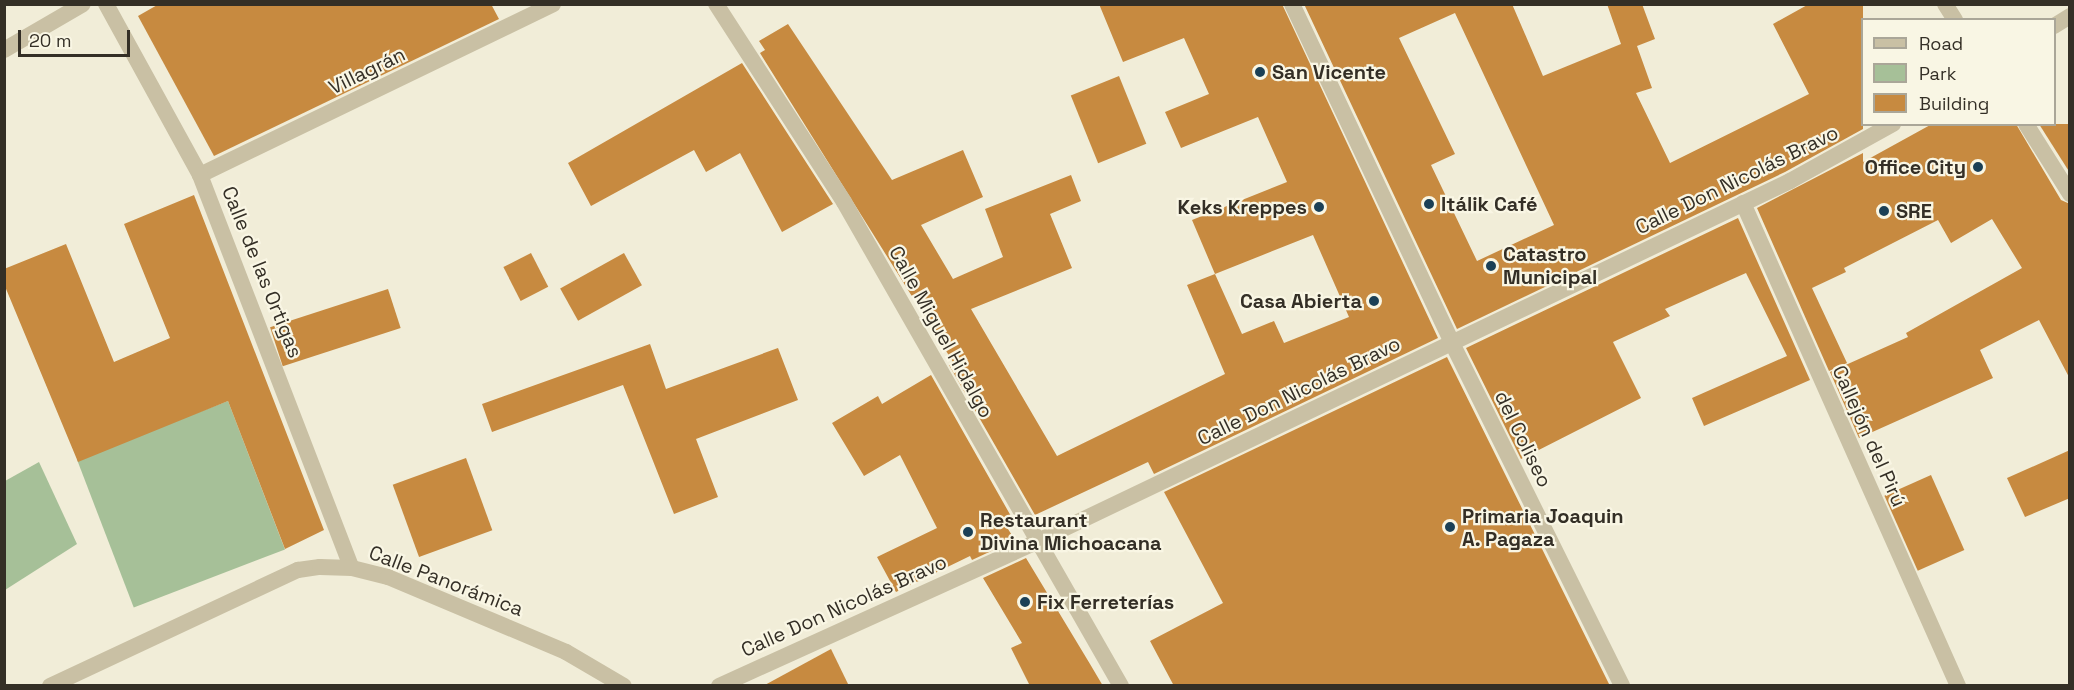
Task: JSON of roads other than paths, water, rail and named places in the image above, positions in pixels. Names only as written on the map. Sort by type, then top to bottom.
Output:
[{"type":"street","points":[[4,50],[83,4]]},
{"type":"street","name":"Calle de las Ortigas","points":[[106,4],[200,175],[352,568]]},
{"type":"street","name":"Villagrán","points":[[200,175],[553,4]]},
{"type":"street","name":"Calle Miguel Hidalgo","points":[[716,4],[844,202],[1036,542],[1121,686]]},
{"type":"street","name":"del Coliseo","points":[[1293,4],[1451,341],[1622,686]]},
{"type":"street","points":[[1945,4],[1954,18]]},
{"type":"street","points":[[2056,25],[2070,16]]},
{"type":"street","name":"Calle Don Nicolás Bravo","points":[[719,686],[1036,542],[1451,341],[1743,203],[1889,126]]},
{"type":"street","points":[[2027,126],[2070,194]]},
{"type":"street","name":"Callejón del Pirú","points":[[1743,203],[1958,686]]},
{"type":"street","name":"Calle Panorámica","points":[[50,686],[298,570],[352,568],[388,578],[566,652],[624,686]]},
{"type":"place","name":"San Vicente","points":[[1260,72]]},
{"type":"place","name":"Office City","points":[[1978,167]]},
{"type":"place","name":"Itálik Café","points":[[1429,204]]},
{"type":"place","name":"Keks Kreppes","points":[[1319,207]]},
{"type":"place","name":"SRE","points":[[1884,211]]},
{"type":"place","name":"Catastro Municipal","points":[[1491,266]]},
{"type":"place","name":"Casa Abierta","points":[[1374,301]]},
{"type":"place","name":"Primaria Joaquin A. Pagaza","points":[[1450,527]]},
{"type":"place","name":"Restaurant Divina Michoacana","points":[[968,532]]},
{"type":"place","name":"Fix Ferreterías","points":[[1025,602]]}]
